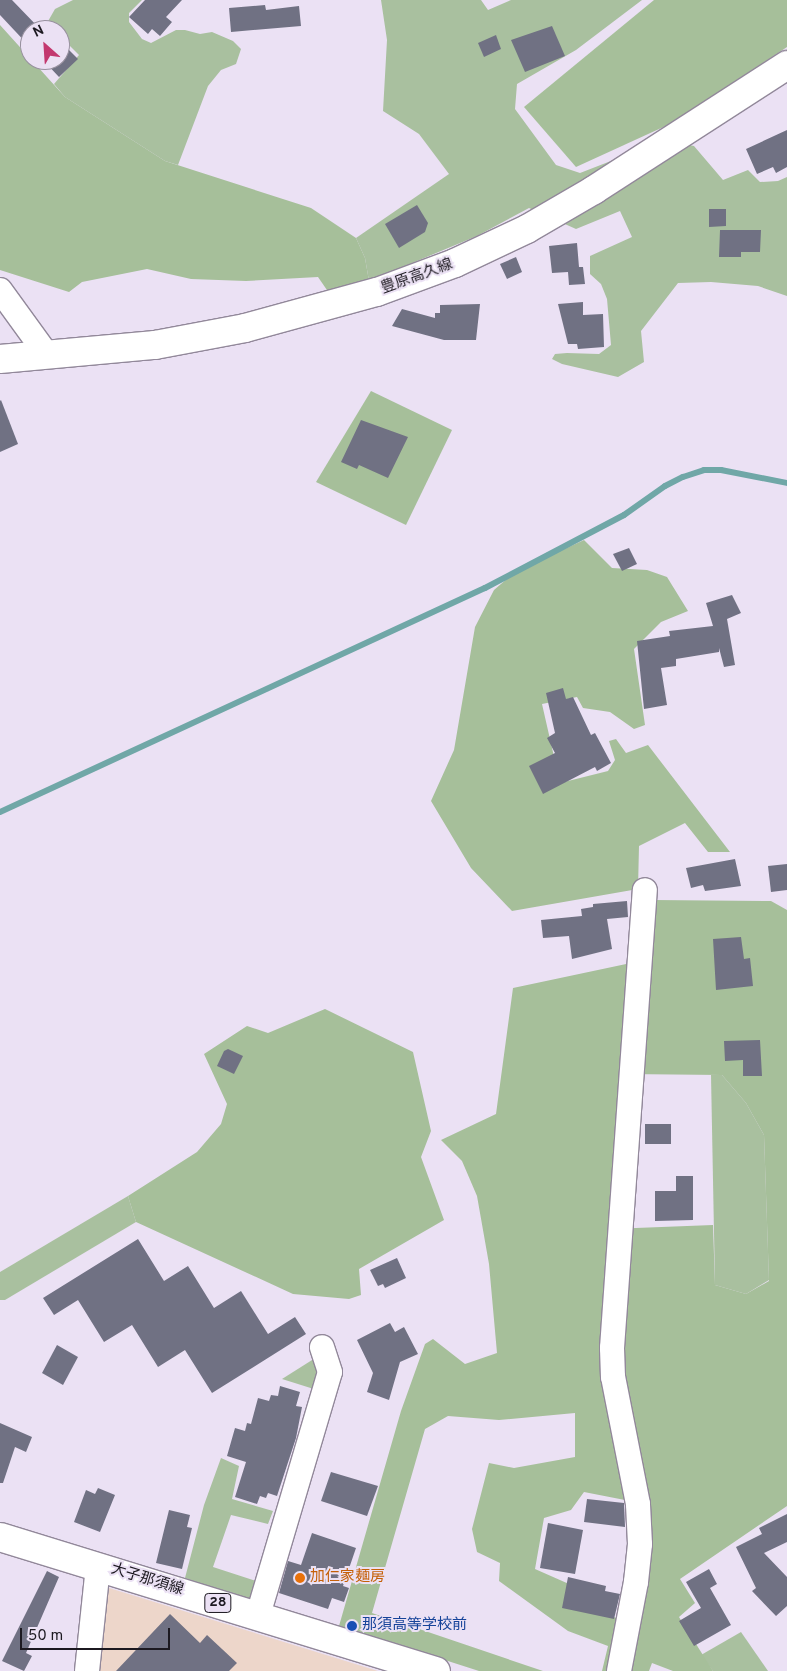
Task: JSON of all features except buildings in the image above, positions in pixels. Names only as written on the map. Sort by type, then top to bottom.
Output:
[{"type":"main road","name":"豊原高久線","points":[[0,358],[155,345],[245,328],[377,292],[455,263],[527,229],[594,190],[787,65]]},
{"type":"main road","name":"大子那須線","points":[[0,1537],[436,1671]]},
{"type":"street","points":[[0,290],[47,355]]},
{"type":"street","points":[[619,1671],[636,1582],[639,1536],[638,1504],[613,1377],[612,1348],[645,890]]},
{"type":"street","points":[[258,1615],[330,1372],[322,1347]]},
{"type":"street","points":[[87,1671],[98,1566]]},
{"type":"shaded area","points":[[109,1588],[378,1671],[97,1671]]},
{"type":"green space","points":[[73,0],[142,0],[129,13],[129,22],[142,39],[151,43],[176,30],[200,34],[212,32],[233,41],[241,49],[236,64],[221,70],[208,86],[178,165],[165,161],[65,97],[54,84],[66,70],[70,70],[70,65],[79,55],[70,46],[70,20],[49,20],[55,9]]},
{"type":"green space","points":[[381,0],[481,0],[488,10],[511,0],[642,0],[576,50],[517,84],[515,109],[556,165],[580,173],[665,140],[694,146],[723,180],[748,170],[760,182],[778,181],[787,177],[787,296],[758,286],[711,282],[678,283],[641,331],[644,362],[618,377],[562,364],[552,359],[555,354],[599,354],[611,345],[607,299],[601,284],[590,274],[590,256],[632,237],[620,211],[576,229],[529,208],[477,236],[369,281],[365,258],[356,238],[449,174],[419,134],[383,111],[387,40]]},
{"type":"green space","points":[[654,0],[787,0],[787,47],[670,124],[576,167],[524,107]]},
{"type":"green space","points":[[0,25],[20,47],[20,70],[41,70],[65,97],[165,161],[311,208],[356,238],[365,258],[369,281],[329,293],[318,277],[246,281],[191,279],[147,269],[82,282],[69,292],[0,270]]},
{"type":"green space","points":[[371,391],[452,430],[406,525],[316,482]]},
{"type":"green space","points":[[584,540],[612,568],[647,570],[667,577],[688,611],[661,622],[634,649],[645,725],[634,729],[610,712],[583,708],[577,697],[542,704],[560,783],[608,771],[615,760],[609,741],[616,739],[626,753],[648,745],[730,852],[708,852],[685,823],[639,846],[638,889],[512,911],[471,868],[431,801],[454,750],[475,627],[494,590],[515,572]]},
{"type":"green space","points":[[653,900],[771,901],[787,910],[787,1506],[680,1579],[695,1603],[679,1617],[713,1671],[673,1671],[652,1663],[649,1671],[602,1671],[608,1646],[568,1631],[499,1581],[500,1563],[477,1552],[472,1529],[489,1463],[514,1468],[575,1457],[575,1413],[499,1420],[448,1416],[425,1429],[372,1613],[543,1671],[479,1671],[339,1626],[401,1411],[425,1344],[433,1339],[465,1364],[497,1353],[489,1264],[477,1196],[462,1161],[441,1140],[496,1114],[513,988],[645,960]],"holes":[[[625,1074],[722,1075],[746,1103],[764,1135],[769,1281],[746,1294],[715,1285],[713,1225],[610,1229]],[[584,1492],[630,1501],[633,1623],[584,1608],[569,1584],[535,1569],[544,1518],[571,1510]]]},
{"type":"green space","points":[[325,1009],[413,1052],[431,1131],[421,1157],[444,1220],[359,1269],[361,1295],[349,1299],[293,1294],[136,1222],[128,1196],[197,1152],[221,1124],[227,1104],[204,1054],[247,1026],[268,1033]]},
{"type":"green space","points":[[711,1075],[722,1075],[746,1103],[764,1135],[769,1280],[746,1294],[715,1285]]},
{"type":"green space","points":[[128,1196],[136,1222],[5,1300],[0,1300],[0,1272]]},
{"type":"green space","points":[[320,1355],[317,1390],[282,1379]]},
{"type":"green space","points":[[221,1458],[239,1466],[232,1499],[273,1511],[268,1524],[231,1515],[213,1567],[262,1583],[254,1602],[185,1578],[204,1505]]},
{"type":"green space","points":[[741,1632],[768,1671],[713,1671],[701,1655]]},
{"type":"waterway","points":[[0,812],[485,588],[624,515],[665,486],[683,477],[704,470],[721,470],[787,483]]},
{"type":"place","name":"加仁家麺房","points":[[300,1578]]},
{"type":"place","name":"那須高等学校前","points":[[352,1626]]}]
